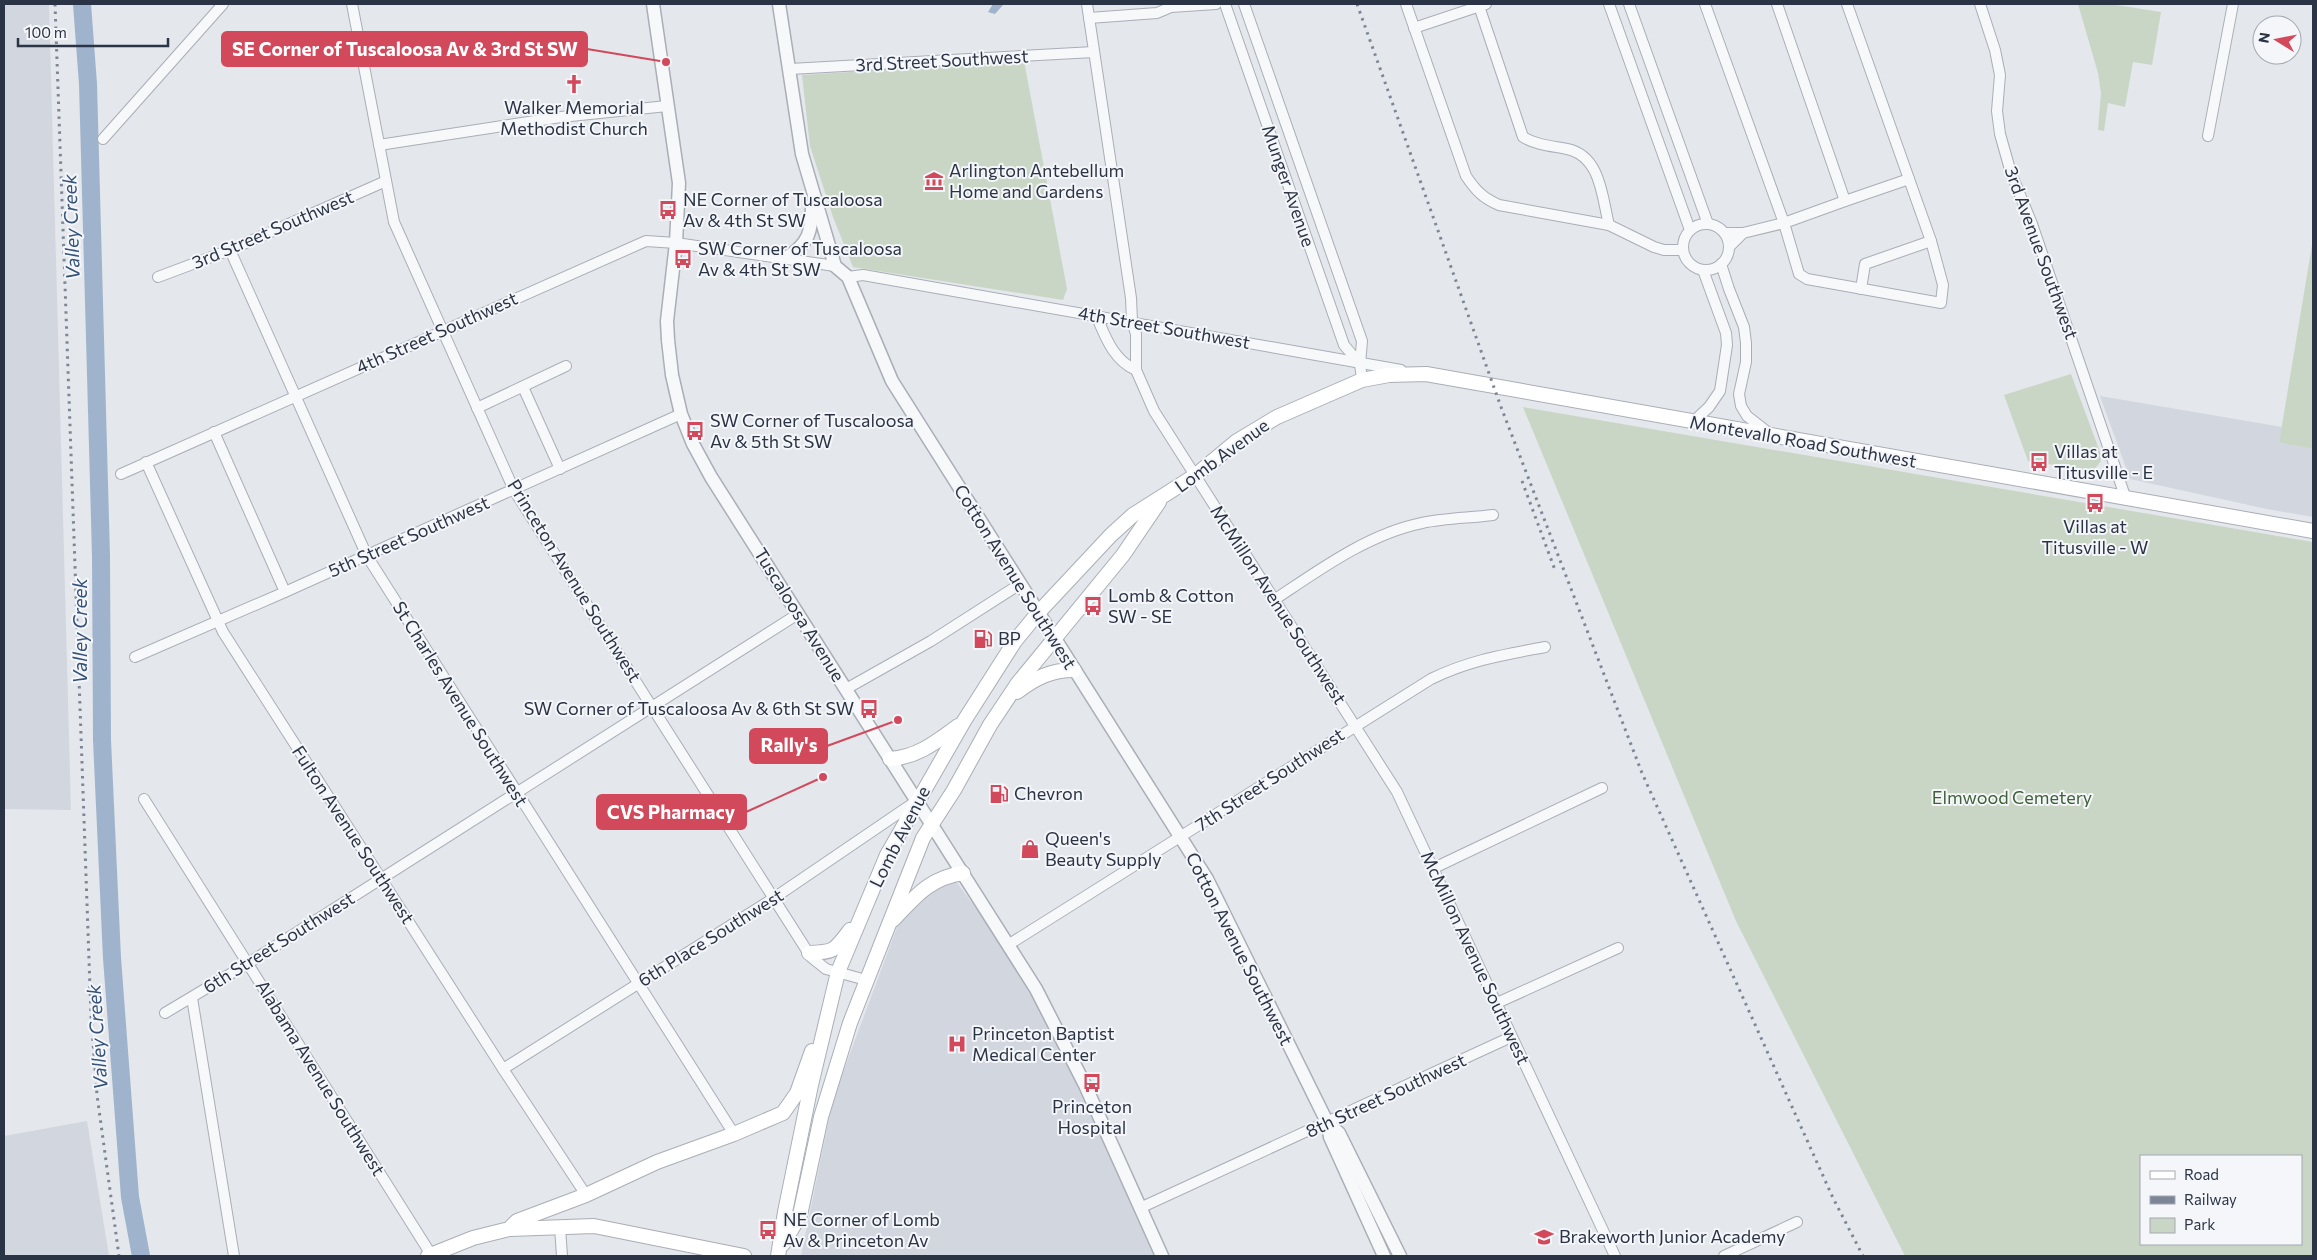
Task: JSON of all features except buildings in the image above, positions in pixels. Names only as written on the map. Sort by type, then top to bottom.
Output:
[{"type":"main road","name":"Lomb Avenue","points":[[779,1253],[785,1212],[811,1085],[838,972],[887,855],[916,801],[1015,641],[1038,613],[1133,515],[1161,499],[1196,475],[1237,442],[1277,417],[1362,380],[1389,374],[1426,374]]},
{"type":"main road","name":"4th Street Southwest","points":[[1426,374],[1481,383]]},
{"type":"main road","name":"Montevallo Road Southwest","points":[[1481,383],[2313,531]]},
{"type":"main road","name":"Lomb Avenue","points":[[779,1253],[800,1215],[821,1117],[850,1023],[917,851],[931,824],[954,790],[1006,700],[1054,638],[1123,555],[1161,499]]},
{"type":"main road","points":[[1006,700],[1034,679],[1059,670],[1074,670]]},
{"type":"main road","points":[[890,759],[902,758],[922,751],[964,721]]},
{"type":"main road","points":[[888,926],[930,883],[941,877],[963,873]]},
{"type":"main road","points":[[808,953],[826,953],[834,950],[867,902]]},
{"type":"main road","points":[[509,1229],[517,1222],[586,1195],[657,1162],[734,1134],[783,1113],[797,1093],[806,1064],[828,1014]]},
{"type":"main road","points":[[431,1256],[473,1238],[509,1229],[560,1226],[594,1226],[744,1256]]},
{"type":"street","points":[[104,139],[223,4]]},
{"type":"street","name":"Princeton Avenue Southwest","points":[[352,4],[394,222],[514,490],[808,953],[826,969],[866,980]]},
{"type":"street","name":"Tuscaloosa Avenue","points":[[653,4],[679,183],[676,243],[667,327],[672,375],[681,414],[693,444],[711,477],[1036,990],[1080,1076],[1162,1256]]},
{"type":"street","points":[[779,4],[802,154],[835,266]]},
{"type":"street","name":"McMillon Avenue Southwest","points":[[1087,4],[1131,298],[1132,321],[1136,334],[1136,370],[1154,410],[1397,792],[1615,1256]]},
{"type":"street","points":[[1089,18],[1157,13],[1171,7],[1216,4]]},
{"type":"street","name":"Munger Avenue","points":[[1225,4],[1344,345],[1360,364]]},
{"type":"street","name":"Munger Avenue","points":[[1244,4],[1362,341],[1360,364],[1362,380]]},
{"type":"street","points":[[1406,4],[1466,176],[1484,198],[1499,205],[1609,225],[1654,247],[1664,250],[1683,250]]},
{"type":"street","points":[[1609,4],[1690,230]]},
{"type":"street","points":[[1629,4],[1708,224]]},
{"type":"street","points":[[1705,4],[1784,223],[1799,274],[1807,279],[1940,303],[1943,285],[1931,241],[1848,4]]},
{"type":"street","points":[[1776,4],[1845,201]]},
{"type":"street","name":"3rd Avenue Southwest","points":[[1980,4],[1996,50],[2000,75],[1998,119],[2000,134],[2011,173],[2032,224],[2126,499]]},
{"type":"street","points":[[2208,136],[2233,4]]},
{"type":"street","points":[[1414,28],[1482,5],[1523,137],[1532,143],[1574,150],[1586,157],[1595,169],[1609,225]]},
{"type":"street","points":[[1244,57],[1260,50]]},
{"type":"street","name":"3rd Street Southwest","points":[[790,69],[1094,52]]},
{"type":"street","points":[[379,145],[561,117],[668,106]]},
{"type":"street","points":[[1725,233],[1743,233],[1784,223],[1909,179]]},
{"type":"street","name":"3rd Street Southwest","points":[[158,277],[230,250],[386,181]]},
{"type":"street","points":[[786,258],[805,244],[812,222],[812,190]]},
{"type":"street","points":[[1297,211],[1314,204]]},
{"type":"street","points":[[1708,224],[1719,228],[1725,233],[1729,247],[1728,255],[1721,264],[1711,269],[1703,270],[1690,263],[1683,250],[1683,242],[1690,230],[1698,225],[1708,224]]},
{"type":"street","points":[[1729,247],[1743,233]]},
{"type":"street","name":"4th Street Southwest","points":[[146,462],[646,241],[676,243],[835,266]]},
{"type":"street","points":[[1861,289],[1865,264],[1931,241]]},
{"type":"street","name":"St Charles Avenue Southwest","points":[[230,250],[368,556],[734,1134]]},
{"type":"street","points":[[1721,264],[1744,327],[1746,362],[1739,394],[1741,406],[1747,416],[1773,436]]},
{"type":"street","name":"Cotton Avenue Southwest","points":[[835,266],[848,277],[892,381],[1207,879],[1328,1124],[1330,1137],[1384,1256]]},
{"type":"street","points":[[1693,422],[1709,407],[1720,391],[1728,345],[1726,333],[1703,270]]},
{"type":"street","name":"4th Street Southwest","points":[[848,277],[863,275],[1132,321],[1360,364],[1426,374]]},
{"type":"street","points":[[1096,315],[1111,348],[1129,367],[1136,370]]},
{"type":"street","points":[[478,408],[566,366]]},
{"type":"street","points":[[523,387],[560,469]]},
{"type":"street","name":"5th Street Southwest","points":[[134,658],[368,556],[681,414]]},
{"type":"street","points":[[214,432],[285,592]]},
{"type":"street","points":[[120,474],[146,462]]},
{"type":"street","name":"Fulton Avenue Southwest","points":[[146,462],[218,622],[503,1069],[586,1195]]},
{"type":"street","points":[[1274,600],[1323,568],[1398,529],[1422,522],[1494,515]]},
{"type":"street","points":[[846,689],[931,641],[1020,584]]},
{"type":"street","name":"6th Street Southwest","points":[[165,1013],[247,964],[798,614]]},
{"type":"street","name":"7th Street Southwest","points":[[1008,945],[1405,694],[1458,666],[1545,647]]},
{"type":"street","points":[[1434,868],[1602,788]]},
{"type":"street","name":"Alabama Avenue Southwest","points":[[144,799],[431,1256]]},
{"type":"street","name":"6th Place Southwest","points":[[503,1069],[774,898],[916,801]]},
{"type":"street","points":[[1497,1003],[1618,948]]},
{"type":"street","points":[[192,998],[234,1256]]},
{"type":"street","name":"8th Street Southwest","points":[[1140,1208],[1328,1124],[1512,1038]]},
{"type":"street","name":"Cotton Avenue Southwest","points":[[1328,1124],[1339,1133],[1400,1256]]},
{"type":"street","points":[[1724,1256],[1797,1222]]},
{"type":"street","points":[[560,1226],[562,1256]]},
{"type":"shaded area","points":[[4,4],[49,4],[71,810],[4,809]]},
{"type":"shaded area","points":[[2100,396],[2282,427],[2279,443],[2313,449],[2313,517],[2267,509],[2130,479]]},
{"type":"shaded area","name":"Princeton Baptist Medical Center","points":[[949,872],[1036,989],[1157,1256],[801,1256],[833,1099],[908,898]]},
{"type":"shaded area","points":[[87,1121],[109,1256],[4,1256],[4,1136]]},
{"type":"green space","points":[[2078,4],[2110,4],[2161,12],[2152,65],[2133,62],[2125,107],[2108,103],[2104,131],[2098,130],[2101,93],[2098,73]]},
{"type":"green space","name":"Arlington Antebellum Home and Gardens","points":[[1024,61],[1067,289],[1063,300],[853,267],[833,217],[810,146],[802,75]]},
{"type":"green space","points":[[2313,239],[2313,449],[2279,443]]},
{"type":"green space","points":[[2071,374],[2100,452],[2101,461],[2093,471],[2028,461],[2004,395]]},
{"type":"green space","name":"Elmwood Cemetery","points":[[1523,407],[2313,542],[2313,1256],[1905,1256],[1736,921]]},
{"type":"water","points":[[993,4],[1003,5],[995,14],[988,12]]},
{"type":"waterway","name":"Valley Creek","points":[[82,4],[88,84],[101,556],[102,740],[112,958],[130,1197],[141,1256]]},
{"type":"railway","points":[[55,4],[91,1016],[97,1095],[119,1256]]},
{"type":"railway","points":[[1357,4],[1501,407],[1642,773],[1833,1198],[1863,1256]]},
{"type":"railway","points":[[1522,481],[1555,570]]},
{"type":"place","name":"SE Corner of Tuscaloosa Av & 3rd St SW","points":[[666,62]]},
{"type":"place","name":"Walker Memorial Methodist Church","points":[[574,84]]},
{"type":"place","name":"Arlington Antebellum Home and Gardens","points":[[934,181]]},
{"type":"place","name":"NE Corner of Tuscaloosa Av & 4th St SW","points":[[668,210]]},
{"type":"place","name":"SW Corner of Tuscaloosa Av & 4th St SW","points":[[683,259]]},
{"type":"place","name":"SW Corner of Tuscaloosa Av & 5th St SW","points":[[695,431]]},
{"type":"place","name":"Villas at Titusville - E","points":[[2039,462]]},
{"type":"place","name":"Villas at Titusville - W","points":[[2095,503]]},
{"type":"place","name":"Lomb & Cotton SW - SE","points":[[1093,606]]},
{"type":"place","name":"BP","points":[[983,639]]},
{"type":"place","name":"SW Corner of Tuscaloosa Av & 6th St SW","points":[[869,709]]},
{"type":"place","name":"Rally's","points":[[898,720]]},
{"type":"place","name":"CVS Pharmacy","points":[[823,777]]},
{"type":"place","name":"Chevron","points":[[999,794]]},
{"type":"place","name":"Queen's Beauty Supply","points":[[1030,849]]},
{"type":"place","name":"Princeton Baptist Medical Center","points":[[957,1044]]},
{"type":"place","name":"Princeton Hospital","points":[[1092,1083]]},
{"type":"place","name":"NE Corner of Lomb Av & Princeton Av","points":[[768,1230]]},
{"type":"place","name":"Brakeworth Junior Academy","points":[[1544,1237]]}]
